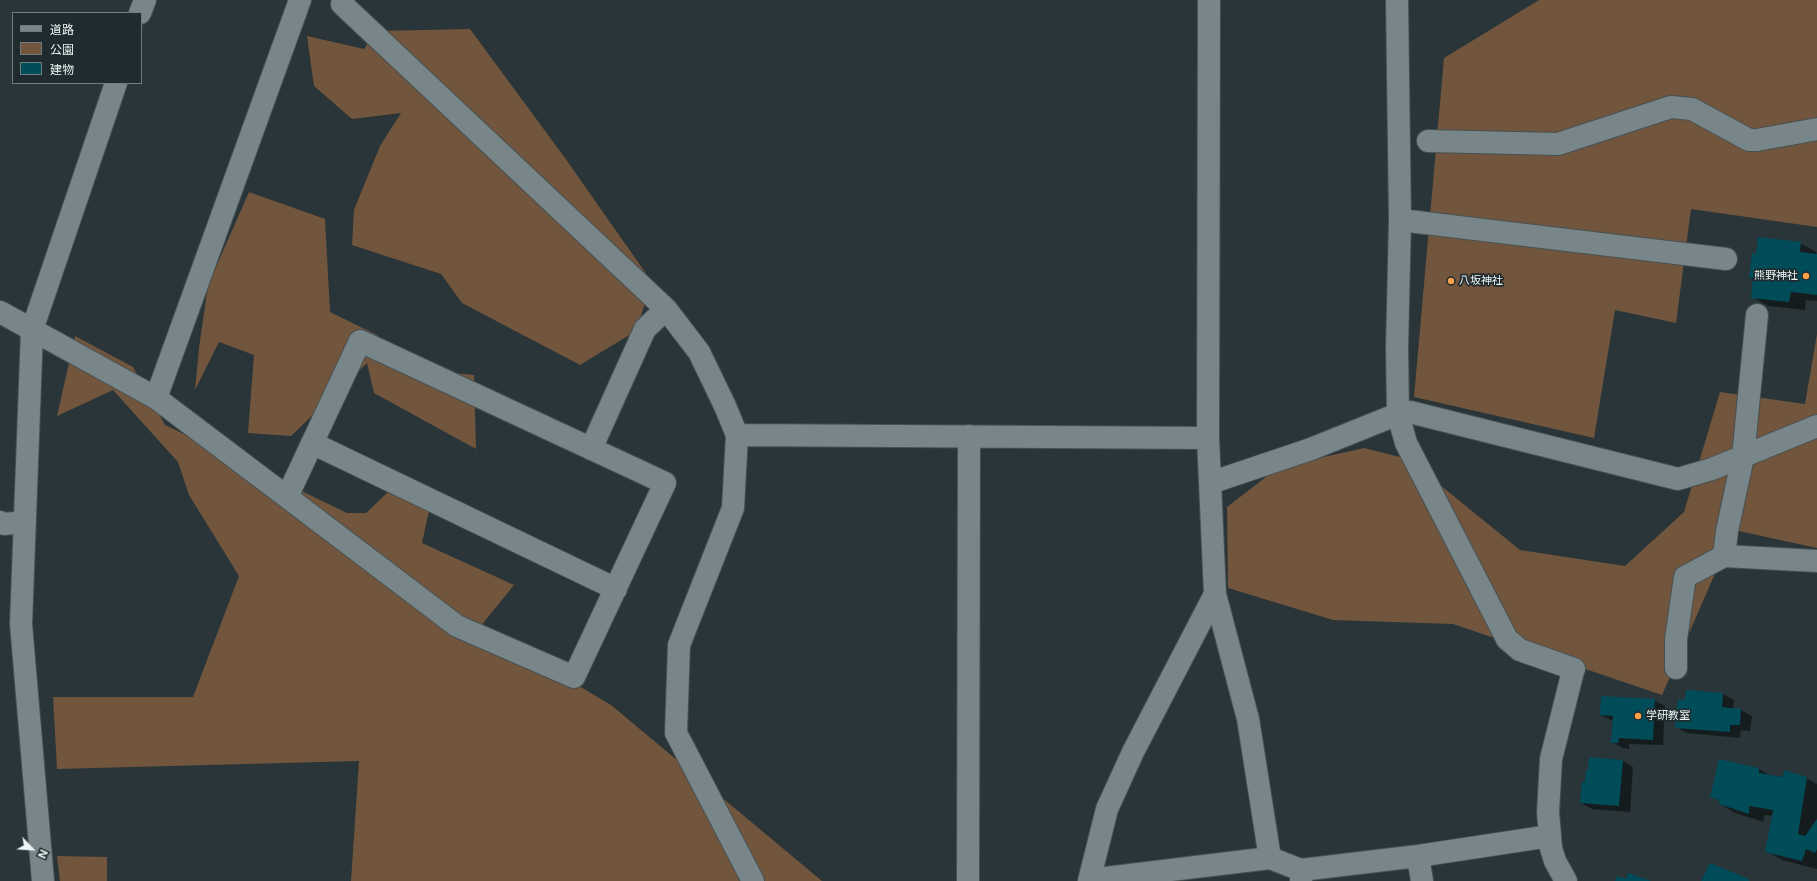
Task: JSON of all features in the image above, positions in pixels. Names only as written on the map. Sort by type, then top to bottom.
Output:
[{"type":"street","points":[[140,12],[145,0]]},
{"type":"street","points":[[156,398],[300,0]]},
{"type":"street","points":[[1209,0],[1208,438],[1216,594],[1248,719],[1270,858]]},
{"type":"street","points":[[1397,0],[1400,220],[1397,348],[1398,414],[1406,443],[1507,639],[1520,650],[1573,670],[1551,759],[1548,812],[1550,836],[1555,861],[1566,881]]},
{"type":"street","points":[[342,4],[666,309],[699,352],[737,435],[733,508],[679,645],[676,733],[752,881]]},
{"type":"street","points":[[43,881],[21,624],[32,330],[116,84]]},
{"type":"street","points":[[1428,141],[1558,144],[1671,107],[1692,109],[1749,140],[1757,140],[1817,129]]},
{"type":"street","points":[[1400,220],[1726,259]]},
{"type":"street","points":[[590,449],[645,329],[666,309]]},
{"type":"street","points":[[0,312],[156,398],[457,626],[574,677],[665,484],[360,341],[288,497]]},
{"type":"street","points":[[1724,556],[1727,531],[1743,457],[1757,315]]},
{"type":"street","points":[[1210,483],[1311,448],[1398,414],[1410,412],[1678,479],[1712,469],[1817,426]]},
{"type":"street","points":[[737,435],[1208,438]]},
{"type":"street","points":[[968,881],[969,436]]},
{"type":"street","points":[[312,443],[616,588]]},
{"type":"street","points":[[0,522],[4,524],[25,522]]},
{"type":"street","points":[[1676,668],[1676,639],[1685,577],[1724,556],[1817,561]]},
{"type":"street","points":[[1216,594],[1133,752],[1107,809],[1089,881],[1270,858],[1301,876],[1550,836]]},
{"type":"street","points":[[1418,856],[1422,881]]},
{"type":"green space","points":[[1539,0],[1817,0],[1817,227],[1691,209],[1676,323],[1615,310],[1594,438],[1414,397],[1444,58]]},
{"type":"green space","points":[[470,29],[565,158],[652,282],[636,331],[580,365],[462,303],[441,274],[352,245],[354,210],[380,146],[401,113],[352,119],[314,86],[307,36],[364,49],[377,31]]},
{"type":"green space","points":[[249,192],[325,219],[330,312],[377,335],[402,368],[474,375],[476,449],[374,393],[367,363],[291,436],[248,433],[254,355],[219,342],[195,390],[208,285]]},
{"type":"green space","points":[[1817,334],[1817,548],[1734,530],[1662,695],[1453,624],[1333,620],[1228,588],[1227,507],[1279,467],[1364,448],[1408,459],[1520,550],[1625,566],[1684,512],[1720,392],[1805,404]]},
{"type":"green space","points":[[75,336],[133,367],[165,425],[347,513],[366,513],[390,490],[430,506],[422,543],[514,585],[480,627],[611,705],[822,881],[351,881],[359,761],[57,769],[53,697],[193,697],[239,576],[189,495],[178,462],[113,390],[57,416]]},
{"type":"green space","points":[[57,856],[107,857],[107,881],[60,881]]},
{"type":"building","points":[[1758,237],[1801,242],[1800,252],[1817,254],[1817,295],[1791,292],[1789,302],[1751,298],[1753,278],[1749,278],[1752,253],[1756,254]]},
{"type":"building","points":[[1686,690],[1723,693],[1722,707],[1741,709],[1740,725],[1730,725],[1730,732],[1675,728],[1678,699],[1685,700]]},
{"type":"building","points":[[1601,696],[1655,699],[1653,740],[1619,738],[1618,743],[1611,743],[1613,716],[1600,715]]},
{"type":"building","points":[[1589,757],[1623,760],[1619,806],[1580,803],[1582,782],[1585,782]]},
{"type":"building","points":[[1719,759],[1759,768],[1759,773],[1783,777],[1784,770],[1807,777],[1798,834],[1805,836],[1817,819],[1817,849],[1815,853],[1806,849],[1802,861],[1765,852],[1773,810],[1749,806],[1749,814],[1719,804],[1719,800],[1710,797]]},
{"type":"building","points":[[1710,863],[1749,879],[1749,881],[1701,881]]},
{"type":"building","points":[[1628,873],[1651,881],[1615,881],[1617,876],[1626,879]]},
{"type":"place","name":"熊野神社","points":[[1806,276]]},
{"type":"place","name":"八坂神社","points":[[1451,281]]},
{"type":"place","name":"学研教室","points":[[1638,716]]}]
